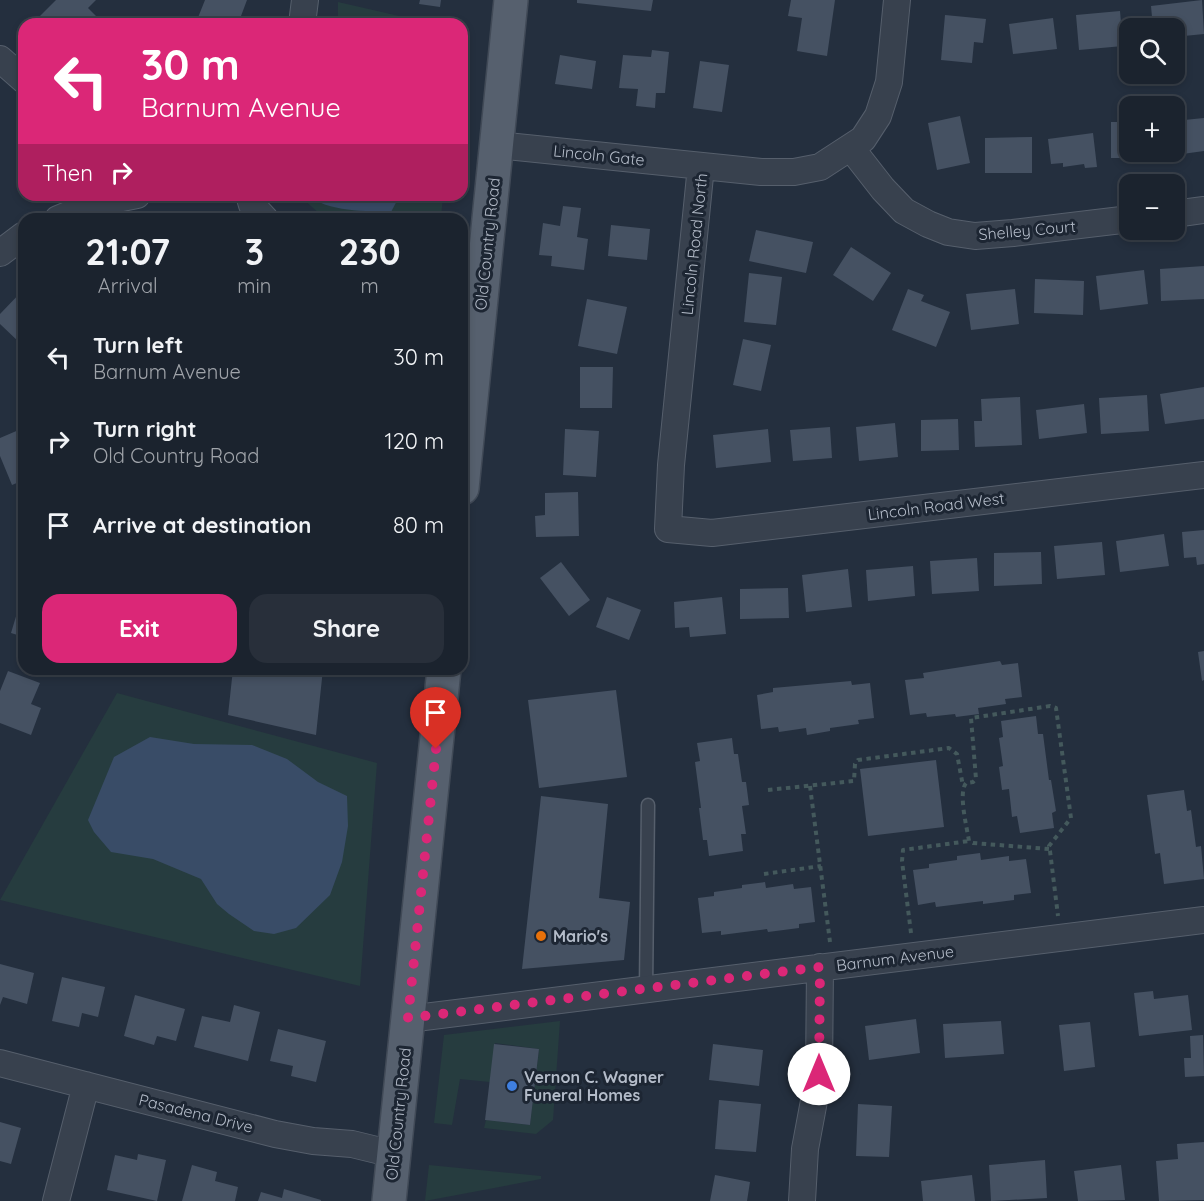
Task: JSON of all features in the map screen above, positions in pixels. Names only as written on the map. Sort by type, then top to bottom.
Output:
[{"type":"main road","name":"Old Country Road","points":[[468,370],[473,271],[497,145],[511,0]]},
{"type":"main road","name":"Old Country Road","points":[[389,1201],[443,675]]},
{"type":"street","points":[[303,18],[305,0]]},
{"type":"street","name":"Lincoln Road North","points":[[668,529],[672,453],[700,166],[761,172],[794,172],[820,167],[863,139],[878,116],[889,82],[897,0]]},
{"type":"street","points":[[0,59],[18,75]]},
{"type":"street","name":"Lincoln Gate","points":[[497,145],[700,166]]},
{"type":"street","name":"Shelley Court","points":[[851,147],[883,189],[904,211],[948,232],[975,236],[1119,220]]},
{"type":"street","points":[[70,208],[103,206],[118,201]]},
{"type":"street","points":[[251,201],[259,213]]},
{"type":"street","points":[[1185,213],[1204,210]]},
{"type":"street","points":[[0,253],[18,240]]},
{"type":"street","name":"Lincoln Road West","points":[[668,529],[712,533],[1204,475]]},
{"type":"street","name":"Barnum Avenue","points":[[408,1018],[1204,920]]},
{"type":"street","points":[[802,1201],[805,1149],[819,1074],[820,967]]},
{"type":"street","name":"Pasadena Drive","points":[[0,1063],[275,1134],[313,1142],[352,1144],[393,1154]]},
{"type":"street","points":[[56,1201],[86,1085]]},
{"type":"lane","points":[[646,989],[648,805]]},
{"type":"path","points":[[963,787],[966,783],[976,779],[971,718],[1050,706],[1056,708],[1071,818],[1049,846],[1059,926]]},
{"type":"path","points":[[768,790],[854,781],[855,764],[858,760],[949,748],[957,754],[969,841]]},
{"type":"path","points":[[810,786],[830,944]]},
{"type":"path","points":[[911,934],[902,861],[903,850],[969,841],[1049,849]]},
{"type":"path","points":[[764,874],[820,866]]},
{"type":"green space","points":[[338,2],[408,18],[338,18]]},
{"type":"green space","points":[[306,201],[442,201],[442,213],[319,213]]},
{"type":"green space","points":[[117,693],[377,763],[360,986],[0,900]]},
{"type":"green space","points":[[560,1021],[553,1120],[536,1134],[484,1128],[486,1120],[530,1125],[539,1049],[495,1043],[490,1082],[460,1079],[452,1125],[434,1123],[444,1035]]},
{"type":"green space","points":[[429,1165],[541,1176],[541,1179],[425,1201]]},
{"type":"water","points":[[316,201],[397,201],[391,212],[360,211],[325,205]]},
{"type":"water","points":[[150,737],[194,744],[252,745],[287,759],[318,782],[347,796],[348,826],[342,862],[330,895],[296,928],[274,934],[254,931],[217,904],[201,879],[153,859],[111,852],[94,832],[88,820],[114,757]]},
{"type":"building","points":[[56,0],[96,0],[88,8],[98,18],[42,18],[40,16]]},
{"type":"building","points":[[205,0],[247,0],[240,18],[198,18]]},
{"type":"building","points":[[420,0],[441,0],[440,7],[419,4]]},
{"type":"building","points":[[577,0],[653,0],[651,11],[577,3]]},
{"type":"building","points":[[791,0],[835,0],[827,56],[797,51],[802,18],[788,16]]},
{"type":"building","points":[[1202,0],[1204,34],[1185,36],[1185,18],[1152,18],[1151,6]]},
{"type":"building","points":[[1120,11],[1119,46],[1079,50],[1076,15]]},
{"type":"building","points":[[945,15],[986,19],[983,43],[974,42],[972,63],[941,60]]},
{"type":"building","points":[[1053,18],[1057,49],[1013,54],[1009,24]]},
{"type":"building","points":[[652,50],[669,52],[665,93],[656,93],[655,108],[636,106],[638,89],[619,88],[623,55],[651,57]]},
{"type":"building","points":[[560,55],[596,61],[592,89],[555,84]]},
{"type":"building","points":[[700,61],[729,65],[722,112],[693,108]]},
{"type":"building","points":[[960,116],[970,163],[937,170],[928,123]]},
{"type":"building","points":[[1204,118],[1204,151],[1185,154],[1185,120]]},
{"type":"building","points":[[1111,122],[1119,122],[1119,158],[1111,158]]},
{"type":"building","points":[[1093,133],[1097,167],[1085,168],[1084,164],[1063,167],[1063,163],[1051,164],[1048,139]]},
{"type":"building","points":[[1032,137],[1032,173],[985,173],[985,138]]},
{"type":"building","points":[[563,206],[581,208],[577,237],[588,239],[584,270],[551,266],[552,256],[539,255],[543,223],[560,226]]},
{"type":"building","points":[[611,225],[650,229],[647,260],[608,256]]},
{"type":"building","points":[[756,230],[813,242],[806,273],[749,261]]},
{"type":"building","points":[[851,247],[891,273],[873,301],[833,275]]},
{"type":"building","points":[[1204,266],[1204,299],[1161,301],[1160,269]]},
{"type":"building","points":[[1144,270],[1148,304],[1100,310],[1096,276]]},
{"type":"building","points":[[749,273],[782,277],[776,325],[744,322]]},
{"type":"building","points":[[1035,279],[1084,281],[1083,315],[1034,313]]},
{"type":"building","points":[[908,289],[924,295],[921,301],[950,312],[936,347],[892,330]]},
{"type":"building","points":[[1015,289],[1019,324],[971,330],[966,294]]},
{"type":"building","points":[[18,295],[18,341],[0,324],[0,314]]},
{"type":"building","points":[[587,299],[627,307],[617,354],[578,346]]},
{"type":"building","points":[[743,339],[771,345],[761,391],[733,385]]},
{"type":"building","points":[[580,367],[613,367],[612,408],[580,408]]},
{"type":"building","points":[[1204,387],[1204,419],[1165,424],[1160,394]]},
{"type":"building","points":[[1147,395],[1149,431],[1101,434],[1099,398]]},
{"type":"building","points":[[1020,397],[1022,445],[975,447],[974,421],[982,421],[981,399]]},
{"type":"building","points":[[1084,404],[1087,433],[1039,439],[1036,410]]},
{"type":"building","points":[[958,419],[959,450],[921,451],[921,420]]},
{"type":"building","points":[[895,423],[898,457],[859,461],[856,427]]},
{"type":"building","points":[[830,427],[832,458],[793,461],[790,430]]},
{"type":"building","points":[[565,429],[599,431],[596,477],[563,475]]},
{"type":"building","points":[[768,429],[771,462],[716,468],[713,435]]},
{"type":"building","points":[[18,430],[18,482],[12,485],[0,456],[0,438]]},
{"type":"building","points":[[578,492],[579,536],[536,537],[535,516],[545,515],[545,493]]},
{"type":"building","points":[[1204,530],[1204,564],[1197,565],[1196,557],[1184,558],[1182,532]]},
{"type":"building","points":[[1164,534],[1169,566],[1120,572],[1116,541]]},
{"type":"building","points":[[1102,542],[1105,575],[1057,579],[1054,546]]},
{"type":"building","points":[[1041,552],[1042,584],[994,586],[994,553]]},
{"type":"building","points":[[977,558],[979,591],[932,594],[930,561]]},
{"type":"building","points":[[561,562],[590,600],[569,616],[540,578]]},
{"type":"building","points":[[913,566],[915,596],[868,601],[866,570]]},
{"type":"building","points":[[848,569],[852,607],[806,612],[802,575]]},
{"type":"building","points":[[788,588],[789,618],[740,619],[740,589]]},
{"type":"building","points":[[607,597],[641,610],[629,640],[596,627]]},
{"type":"building","points":[[722,597],[726,634],[690,637],[689,627],[675,628],[674,602]]},
{"type":"building","points":[[18,610],[18,635],[11,633]]},
{"type":"building","points":[[1204,651],[1204,680],[1202,681],[1198,652]]},
{"type":"building","points":[[1000,661],[1002,665],[1018,663],[1022,697],[1005,699],[1006,704],[978,708],[979,714],[956,717],[955,714],[927,717],[926,713],[910,715],[905,680],[924,678],[923,673]]},
{"type":"building","points":[[8,671],[40,683],[31,704],[41,708],[31,735],[0,723],[0,691]]},
{"type":"building","points":[[232,675],[322,675],[316,735],[228,715]]},
{"type":"building","points":[[851,681],[852,685],[870,683],[874,718],[858,720],[859,724],[830,728],[830,731],[807,735],[806,728],[779,732],[778,727],[761,729],[757,695],[773,692],[773,688]]},
{"type":"building","points":[[616,690],[627,777],[539,788],[528,700]]},
{"type":"building","points":[[1036,716],[1038,734],[1043,734],[1056,811],[1052,813],[1054,828],[1020,833],[1017,816],[1012,817],[1009,789],[1002,790],[999,767],[1003,766],[999,738],[1003,737],[1001,721]]},
{"type":"building","points":[[732,738],[734,754],[738,754],[742,782],[746,782],[749,805],[742,806],[746,834],[741,834],[743,851],[709,856],[707,840],[703,840],[699,808],[701,808],[695,762],[700,761],[697,743]]},
{"type":"building","points":[[936,760],[944,827],[868,836],[860,769]]},
{"type":"building","points":[[1184,790],[1187,811],[1191,810],[1196,847],[1201,846],[1204,879],[1164,884],[1160,853],[1155,854],[1147,795]]},
{"type":"building","points":[[541,796],[608,804],[599,898],[630,902],[624,960],[522,969]]},
{"type":"building","points":[[980,853],[981,860],[1009,856],[1009,861],[1026,859],[1031,893],[1014,895],[1014,900],[983,904],[983,901],[936,907],[935,902],[918,905],[913,870],[929,868],[929,864],[957,860],[957,856]]},
{"type":"building","points":[[765,882],[766,888],[793,884],[794,889],[811,887],[815,922],[799,924],[799,928],[768,932],[767,929],[721,935],[721,931],[702,933],[698,898],[714,896],[714,892],[742,888],[742,885]]},
{"type":"building","points":[[0,964],[34,973],[27,1004],[3,997],[0,1005]]},
{"type":"building","points":[[62,977],[105,987],[98,1017],[82,1013],[79,1027],[52,1021]]},
{"type":"building","points":[[1153,991],[1154,999],[1188,995],[1192,1030],[1139,1036],[1134,993]]},
{"type":"building","points":[[135,995],[185,1009],[176,1041],[157,1036],[154,1045],[124,1036]]},
{"type":"building","points":[[234,1005],[260,1012],[248,1061],[194,1047],[202,1016],[230,1022]]},
{"type":"building","points":[[916,1019],[920,1053],[869,1060],[865,1026]]},
{"type":"building","points":[[1001,1021],[1004,1054],[945,1058],[943,1024]]},
{"type":"building","points":[[1090,1022],[1095,1067],[1064,1071],[1059,1025]]},
{"type":"building","points":[[278,1029],[326,1041],[316,1082],[291,1076],[293,1066],[270,1061]]},
{"type":"building","points":[[1203,1035],[1204,1076],[1185,1077],[1184,1058],[1191,1058],[1190,1036]]},
{"type":"building","name":"Vernon C. Wagner Funeral Homes","points":[[494,1044],[539,1049],[530,1125],[485,1120]]},
{"type":"building","points":[[713,1044],[763,1050],[759,1086],[709,1080]]},
{"type":"building","points":[[719,1100],[761,1104],[756,1152],[715,1149]]},
{"type":"building","points":[[858,1104],[892,1106],[889,1157],[856,1156]]},
{"type":"building","points":[[0,1122],[21,1128],[11,1164],[0,1161]]},
{"type":"building","points":[[1204,1142],[1204,1200],[1159,1201],[1156,1161],[1178,1159],[1177,1144]]},
{"type":"building","points":[[138,1154],[166,1160],[157,1201],[107,1190],[115,1155],[137,1160]]},
{"type":"building","points":[[1045,1160],[1047,1198],[991,1201],[989,1165]]},
{"type":"building","points":[[192,1165],[217,1172],[215,1181],[238,1187],[235,1201],[182,1201]]},
{"type":"building","points":[[1121,1165],[1125,1200],[1078,1201],[1074,1171]]},
{"type":"building","points":[[715,1175],[750,1182],[747,1201],[710,1201]]},
{"type":"building","points":[[972,1175],[975,1201],[923,1201],[921,1181]]},
{"type":"building","points":[[284,1189],[321,1201],[258,1201],[261,1192],[282,1198]]},
{"type":"place","name":"Mario's","points":[[541,936]]},
{"type":"place","name":"Vernon C. Wagner Funeral Homes","points":[[512,1086]]},
{"type":"route","points":[[436,749],[408,1018],[820,967],[819,1074]]}]
